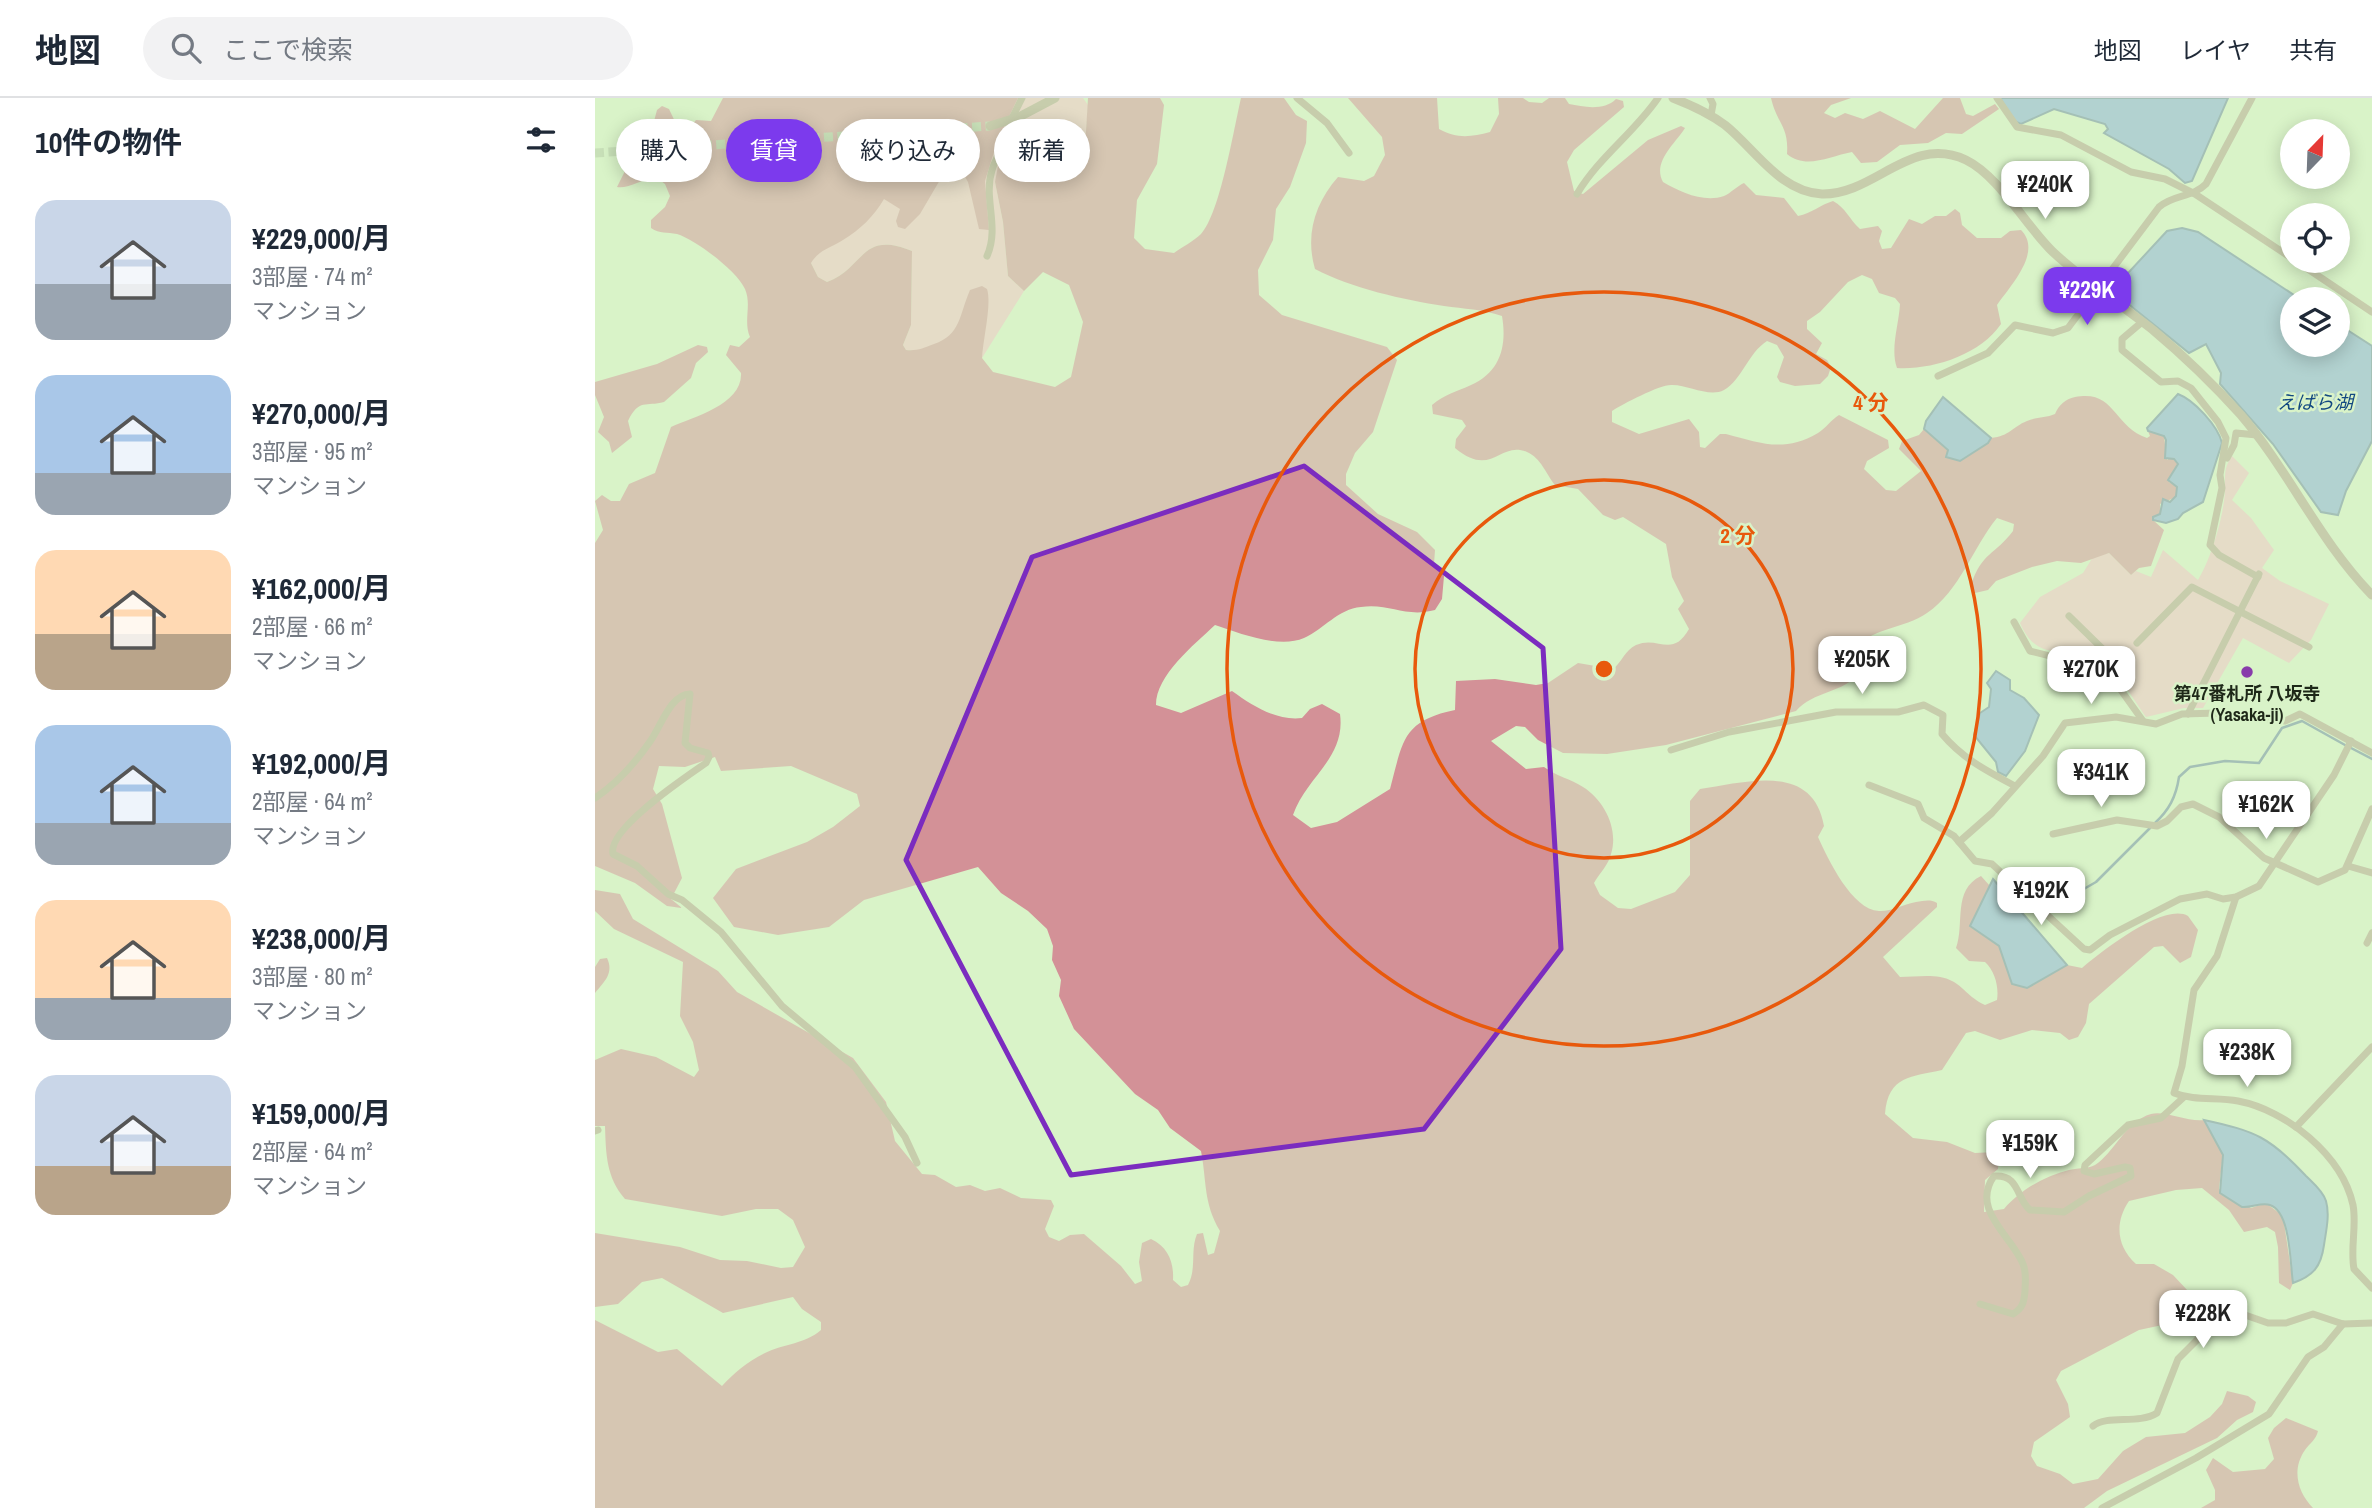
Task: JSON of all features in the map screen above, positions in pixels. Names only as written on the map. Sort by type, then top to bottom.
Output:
[{"type":"street","points":[[987,256],[995,230],[989,184],[992,170],[1022,98]]},
{"type":"street","points":[[990,126],[1015,118],[1055,98]]},
{"type":"street","points":[[1297,98],[1327,123],[1349,153]]},
{"type":"street","points":[[1577,194],[1592,169],[1642,119],[1658,98]]},
{"type":"street","points":[[1673,98],[1711,115],[1783,179],[1813,193],[1835,193],[1851,188],[1915,156],[1943,153],[1965,159],[1985,174],[2051,250],[2191,363],[2257,435],[2339,554],[2372,595]]},
{"type":"street","points":[[1710,98],[1713,104],[1711,115]]},
{"type":"street","points":[[1997,98],[2017,127],[2061,135],[2131,172],[2165,179],[2195,194],[2280,251]]},
{"type":"street","points":[[1938,376],[1988,353],[2015,325],[2061,333],[2099,289],[2159,207],[2167,201],[2195,194],[2206,184],[2252,98]]},
{"type":"street","points":[[2314,273],[2372,312]]},
{"type":"street","points":[[2142,322],[2122,339],[2122,350],[2161,382],[2178,381],[2191,388],[2223,430],[2226,446],[2222,488],[2210,545],[2218,555],[2259,575],[2188,714]]},
{"type":"street","points":[[2223,466],[2234,445],[2236,433],[2257,435]]},
{"type":"street","points":[[2137,643],[2192,587],[2309,647]]},
{"type":"street","points":[[2069,617],[2115,661],[2113,679]]},
{"type":"street","points":[[2014,622],[2030,651],[2093,664],[2113,679],[2143,721]]},
{"type":"street","points":[[595,798],[613,786],[649,743],[671,707],[682,696],[690,694],[685,743],[690,748],[708,753],[709,757],[706,763],[651,800],[616,839],[613,855],[637,866],[668,894],[682,900],[721,932],[782,1006],[855,1067],[905,1137],[917,1163]]},
{"type":"street","points":[[1671,750],[1729,732],[1836,712],[1898,712],[1924,705],[1943,715],[1942,734],[1955,748],[1979,769],[2015,786]]},
{"type":"street","points":[[1959,842],[1992,813],[2043,756],[2065,723],[2116,718],[2156,724],[2188,714],[2218,713],[2285,721],[2299,714],[2372,753]]},
{"type":"street","points":[[1869,785],[1913,800],[1918,804],[1924,818],[1940,825],[1975,861],[1992,864],[2084,949],[2090,950],[2110,935],[2181,899],[2207,894],[2223,900],[2259,886],[2276,865],[2334,775],[2351,741]]},
{"type":"street","points":[[2053,834],[2117,820],[2154,825],[2167,821],[2181,807],[2193,804],[2219,817],[2276,865],[2318,883],[2348,866],[2372,808]]},
{"type":"street","points":[[2348,866],[2372,873]]},
{"type":"street","points":[[2236,897],[2217,956],[2194,990],[2182,1066],[2174,1093],[2184,1097],[2239,1101],[2296,1127],[2327,1156],[2347,1186],[2355,1221],[2354,1269],[2372,1288]]},
{"type":"street","points":[[2367,943],[2372,933]]},
{"type":"street","points":[[2296,1127],[2372,1047]]},
{"type":"street","points":[[1980,1304],[2013,1314],[2025,1300],[2027,1278],[2024,1266],[1999,1230],[1988,1207],[1994,1176],[2007,1178],[2016,1185],[2022,1203],[2030,1210],[2064,1212],[2130,1176],[2130,1168],[2125,1167],[2094,1174],[2084,1171],[2085,1165],[2121,1130],[2128,1125],[2161,1118],[2184,1097]]},
{"type":"street","points":[[2093,1426],[2102,1420],[2122,1422],[2148,1417],[2160,1410],[2178,1359],[2228,1309],[2268,1323],[2286,1323],[2313,1314],[2343,1324],[2372,1323]]},
{"type":"street","points":[[2102,1508],[2196,1458],[2269,1414],[2308,1357],[2325,1347],[2343,1324]]},
{"type":"highlighted area","points":[[1304,466],[1543,648],[1561,949],[1424,1129],[1071,1175],[906,860],[1032,557]]},
{"type":"shaded area","points":[[723,98],[1018,98],[1008,119],[994,119],[994,152],[985,181],[989,230],[979,229],[968,182],[980,182],[980,119],[836,119],[836,182],[939,182],[920,214],[905,229],[898,227],[896,221],[900,209],[884,199],[861,227],[821,252],[811,263],[818,277],[827,282],[839,276],[872,248],[882,245],[912,251],[911,325],[903,345],[906,350],[923,348],[949,335],[958,323],[970,290],[982,286],[987,289],[988,303],[982,358],[993,372],[1055,387],[1071,377],[1083,322],[1069,285],[1043,272],[1024,291],[1008,276],[1003,222],[995,182],[1090,182],[1088,98],[1160,98],[1164,105],[1157,164],[1137,200],[1134,238],[1145,249],[1174,253],[1198,237],[1208,224],[1220,190],[1241,98],[1284,98],[1296,115],[1307,121],[1306,143],[1290,187],[1276,209],[1273,240],[1258,270],[1259,295],[1282,315],[1387,347],[1397,360],[1373,432],[1355,453],[1346,474],[1346,485],[1378,514],[1417,532],[1435,550],[1434,564],[1444,576],[1442,599],[1435,610],[1424,612],[1371,606],[1345,611],[1311,634],[1294,641],[1259,639],[1215,625],[1169,672],[1162,683],[1156,705],[1181,713],[1232,691],[1257,707],[1283,717],[1302,718],[1310,709],[1322,704],[1340,714],[1337,743],[1293,815],[1311,828],[1337,822],[1390,789],[1402,746],[1415,727],[1424,720],[1455,710],[1456,681],[1495,679],[1536,685],[1548,683],[1578,663],[1613,669],[1636,645],[1651,642],[1671,645],[1683,638],[1689,629],[1678,609],[1684,601],[1672,577],[1666,544],[1623,517],[1615,520],[1603,515],[1578,489],[1555,485],[1540,462],[1527,452],[1510,451],[1487,460],[1468,457],[1455,448],[1456,439],[1466,426],[1462,420],[1433,414],[1432,405],[1481,379],[1495,365],[1502,347],[1502,316],[1378,292],[1315,269],[1312,232],[1323,198],[1338,177],[1364,181],[1374,176],[1385,155],[1382,137],[1348,98],[1437,98],[1439,129],[1464,136],[1490,132],[1499,114],[1498,98],[1523,98],[1529,102],[1542,103],[1549,98],[1565,98],[1569,104],[1594,107],[1606,105],[1616,99],[1623,101],[1624,107],[1574,150],[1567,162],[1574,191],[1583,194],[1648,140],[1681,126],[1685,128],[1662,160],[1660,175],[1663,182],[1692,195],[1716,198],[1744,183],[1756,195],[1784,198],[1798,216],[1833,201],[1860,229],[1878,226],[1882,231],[1879,241],[1882,249],[1891,248],[1909,219],[1922,224],[1935,216],[1946,216],[1955,209],[1960,213],[1962,225],[1977,238],[2001,238],[2010,231],[2021,230],[2027,239],[2027,258],[1997,305],[2001,324],[1992,335],[1968,352],[1940,363],[1897,368],[1895,345],[1900,304],[1895,298],[1879,293],[1872,279],[1862,275],[1848,282],[1820,312],[1807,321],[1807,329],[1822,343],[1816,354],[1827,360],[1831,367],[1828,376],[1820,384],[1795,386],[1780,382],[1777,377],[1784,357],[1777,345],[1767,341],[1755,352],[1736,380],[1724,390],[1705,392],[1677,385],[1658,388],[1612,411],[1612,422],[1639,434],[1689,419],[1699,432],[1700,447],[1705,448],[1720,434],[1772,444],[1794,443],[1818,433],[1839,415],[1888,440],[1889,448],[1867,461],[1864,469],[1886,490],[1896,491],[1921,471],[1899,449],[1902,441],[1919,435],[1924,429],[1948,450],[1947,457],[1960,461],[1988,443],[1991,438],[2003,435],[2030,420],[2055,414],[2060,405],[2068,399],[2088,396],[2098,398],[2136,432],[2147,438],[2150,436],[2148,431],[2164,436],[2167,460],[2171,457],[2178,464],[2169,482],[2177,487],[2176,497],[2160,504],[2160,514],[2153,520],[2164,530],[2151,566],[2139,568],[2131,575],[2109,553],[2081,563],[2057,561],[2032,567],[1996,581],[1988,590],[1975,593],[1971,585],[1975,574],[1984,560],[2013,531],[2014,524],[1997,518],[1957,581],[1938,604],[1918,618],[1877,633],[1859,644],[1853,652],[1859,673],[1853,680],[1811,699],[1796,711],[1666,745],[1607,754],[1563,753],[1538,740],[1525,727],[1516,726],[1491,741],[1526,769],[1544,767],[1583,787],[1597,799],[1608,816],[1613,844],[1608,861],[1594,883],[1600,895],[1618,908],[1631,909],[1675,892],[1690,875],[1690,801],[1700,789],[1776,781],[1792,784],[1807,792],[1817,806],[1824,826],[1818,837],[1842,882],[1859,902],[1879,911],[1922,901],[1937,903],[1937,907],[1883,957],[1900,977],[1934,976],[1946,979],[1956,983],[1985,1005],[1997,1000],[1994,975],[1985,962],[1969,961],[1956,948],[1966,890],[1981,876],[1990,886],[1970,926],[1999,946],[2012,984],[2027,988],[2067,965],[2082,968],[2149,922],[2177,914],[2188,916],[2198,930],[2191,957],[2180,963],[2163,946],[2154,947],[2089,1004],[2086,1023],[2078,1037],[2069,1040],[2060,1033],[2032,1030],[2000,1040],[1975,1031],[1966,1033],[1942,1070],[1912,1077],[1896,1085],[1887,1101],[1885,1114],[1913,1138],[1947,1142],[1975,1153],[1995,1152],[1999,1159],[1998,1169],[1985,1180],[1984,1212],[2004,1209],[2025,1190],[2051,1176],[2095,1165],[2134,1123],[2151,1114],[2204,1120],[2223,1154],[2219,1189],[2251,1208],[2266,1203],[2283,1216],[2293,1283],[2290,1290],[2279,1283],[2275,1232],[2267,1227],[2244,1232],[2229,1210],[2202,1188],[2176,1190],[2129,1201],[2120,1226],[2121,1242],[2125,1250],[2136,1264],[2154,1264],[2173,1275],[2189,1292],[2188,1308],[2167,1324],[2139,1330],[2061,1371],[2056,1380],[2068,1404],[2070,1417],[2034,1442],[2031,1456],[2037,1466],[2060,1474],[2073,1484],[2098,1479],[2123,1451],[2146,1437],[2185,1433],[2210,1417],[2222,1404],[2227,1391],[2248,1396],[2256,1402],[2253,1412],[2237,1420],[2217,1438],[2107,1491],[2084,1508],[595,1508],[595,1320],[658,1352],[677,1349],[722,1386],[759,1356],[815,1335],[821,1330],[821,1322],[802,1309],[793,1297],[723,1313],[662,1278],[642,1282],[618,1304],[595,1307],[595,1233],[680,1247],[720,1260],[747,1261],[781,1268],[793,1267],[805,1247],[793,1220],[778,1209],[756,1209],[722,1216],[625,1199],[619,1191],[608,1165],[605,1126],[595,1126],[595,1060],[621,1049],[656,1057],[694,1077],[699,1070],[693,1042],[680,1016],[683,962],[614,929],[595,911],[595,890],[620,894],[633,919],[718,971],[737,992],[853,1058],[886,1102],[895,1141],[922,1174],[935,1175],[956,1187],[970,1185],[985,1191],[1000,1188],[1021,1198],[1051,1200],[1054,1206],[1045,1229],[1049,1237],[1059,1241],[1070,1235],[1084,1234],[1121,1266],[1135,1284],[1142,1281],[1139,1262],[1142,1243],[1151,1239],[1162,1246],[1171,1261],[1173,1280],[1181,1287],[1188,1285],[1191,1279],[1197,1234],[1203,1233],[1208,1255],[1214,1253],[1220,1231],[1208,1201],[1201,1151],[1170,1128],[1158,1110],[1135,1094],[1074,1029],[1059,996],[1061,980],[1052,960],[1053,946],[1047,929],[1028,911],[1001,893],[978,867],[864,900],[829,927],[778,935],[734,927],[713,898],[736,869],[807,842],[833,827],[860,806],[857,794],[791,766],[721,771],[715,757],[685,767],[659,766],[653,789],[662,804],[682,878],[671,899],[682,908],[667,906],[635,883],[595,866],[595,543],[603,530],[595,501],[602,495],[611,501],[620,501],[629,484],[655,473],[671,427],[704,414],[734,393],[740,384],[741,373],[726,355],[730,345],[739,347],[750,337],[747,325],[747,295],[734,274],[715,257],[685,237],[651,228],[651,220],[665,207],[670,196],[662,182],[712,182],[712,119]]},
{"type":"shaded area","points":[[776,98],[1083,98],[1088,105],[1087,119],[994,119],[994,182],[1003,222],[1008,276],[1024,291],[982,358],[932,345],[919,351],[906,350],[903,345],[911,325],[912,251],[882,245],[864,253],[839,276],[827,282],[818,277],[811,263],[794,182],[822,182],[822,119],[780,119]]},
{"type":"shaded area","points":[[1771,98],[1851,98],[1831,105],[1824,113],[1835,118],[1845,113],[1863,119],[1880,111],[1915,129],[1943,98],[1960,98],[1966,114],[1973,116],[1995,104],[1999,109],[1962,134],[1946,133],[1928,143],[1900,145],[1877,162],[1861,163],[1852,152],[1827,159],[1802,161],[1787,154],[1786,137]]},
{"type":"shaded area","points":[[662,106],[669,109],[674,119],[655,119],[657,110]]},
{"type":"shaded area","points":[[620,182],[641,182],[626,187],[617,187]]},
{"type":"shaded area","points":[[698,345],[707,347],[708,352],[696,363],[691,378],[664,402],[639,406],[628,421],[632,437],[612,453],[609,442],[598,432],[604,417],[595,395],[595,382],[657,364]]},
{"type":"shaded area","points":[[2232,456],[2249,473],[2232,500],[2251,518],[2274,550],[2262,568],[2280,581],[2329,604],[2311,640],[2289,663],[2243,638],[2203,708],[2184,708],[2146,717],[2125,686],[2105,665],[2085,655],[2053,651],[2035,645],[2020,623],[2040,597],[2083,573],[2093,557],[2109,553],[2131,575],[2136,571],[2151,577],[2163,550],[2198,580],[2216,536],[2223,510],[2225,472]]},
{"type":"shaded area","points":[[607,958],[609,973],[595,993],[595,967],[600,959]]},
{"type":"shaded area","points":[[2286,1418],[2318,1431],[2301,1458],[2297,1473],[2303,1495],[2313,1508],[2201,1508],[2215,1500],[2215,1490],[2206,1470],[2213,1458],[2233,1472],[2265,1469],[2274,1459],[2268,1438],[2274,1428]]},
{"type":"water","points":[[2000,98],[2228,98],[2192,181],[2185,183],[2169,169],[2104,133],[2108,129],[2105,124],[2054,109],[2021,124],[2014,121]]},
{"type":"water","name":"えばら湖","points":[[2182,228],[2198,232],[2282,287],[2280,357],[2350,357],[2350,332],[2372,346],[2372,441],[2346,491],[2338,515],[2321,512],[2273,444],[2220,384],[2221,373],[2206,344],[2189,353],[2116,294],[2117,285],[2167,231]]},
{"type":"water","points":[[2178,394],[2205,414],[2222,443],[2203,502],[2183,513],[2178,519],[2166,523],[2153,520],[2153,517],[2160,514],[2163,499],[2170,502],[2176,496],[2177,487],[2168,480],[2178,464],[2174,459],[2165,458],[2164,436],[2148,431],[2147,428]]},
{"type":"water","points":[[1943,397],[1991,438],[1988,443],[1960,461],[1946,457],[1948,450],[1924,429],[1926,421]]},
{"type":"water","points":[[1996,671],[2010,680],[2010,690],[2024,698],[2039,715],[2025,751],[2006,776],[1998,772],[1996,762],[1974,735],[1980,713],[1989,707],[1991,689],[1987,683]]},
{"type":"water","points":[[1993,879],[2067,965],[2027,988],[2012,984],[1999,946],[1970,926]]},
{"type":"water","points":[[2204,1120],[2249,1132],[2271,1144],[2323,1194],[2328,1212],[2323,1253],[2315,1270],[2306,1277],[2293,1283],[2286,1228],[2277,1210],[2267,1204],[2242,1207],[2220,1193],[2223,1155]]},
{"type":"waterway","points":[[2155,823],[2171,803],[2179,777],[2190,767],[2225,761],[2259,763],[2282,728],[2302,721],[2345,745]]},
{"type":"waterway","points":[[2351,748],[2372,759]]},
{"type":"waterway","points":[[2056,905],[2096,882],[2150,828]]},
{"type":"tunnel","points":[[595,153],[990,126]]},
{"type":"place","name":"第47番札所 八坂寺 (Yasaka-ji)","points":[[2247,672]]}]
